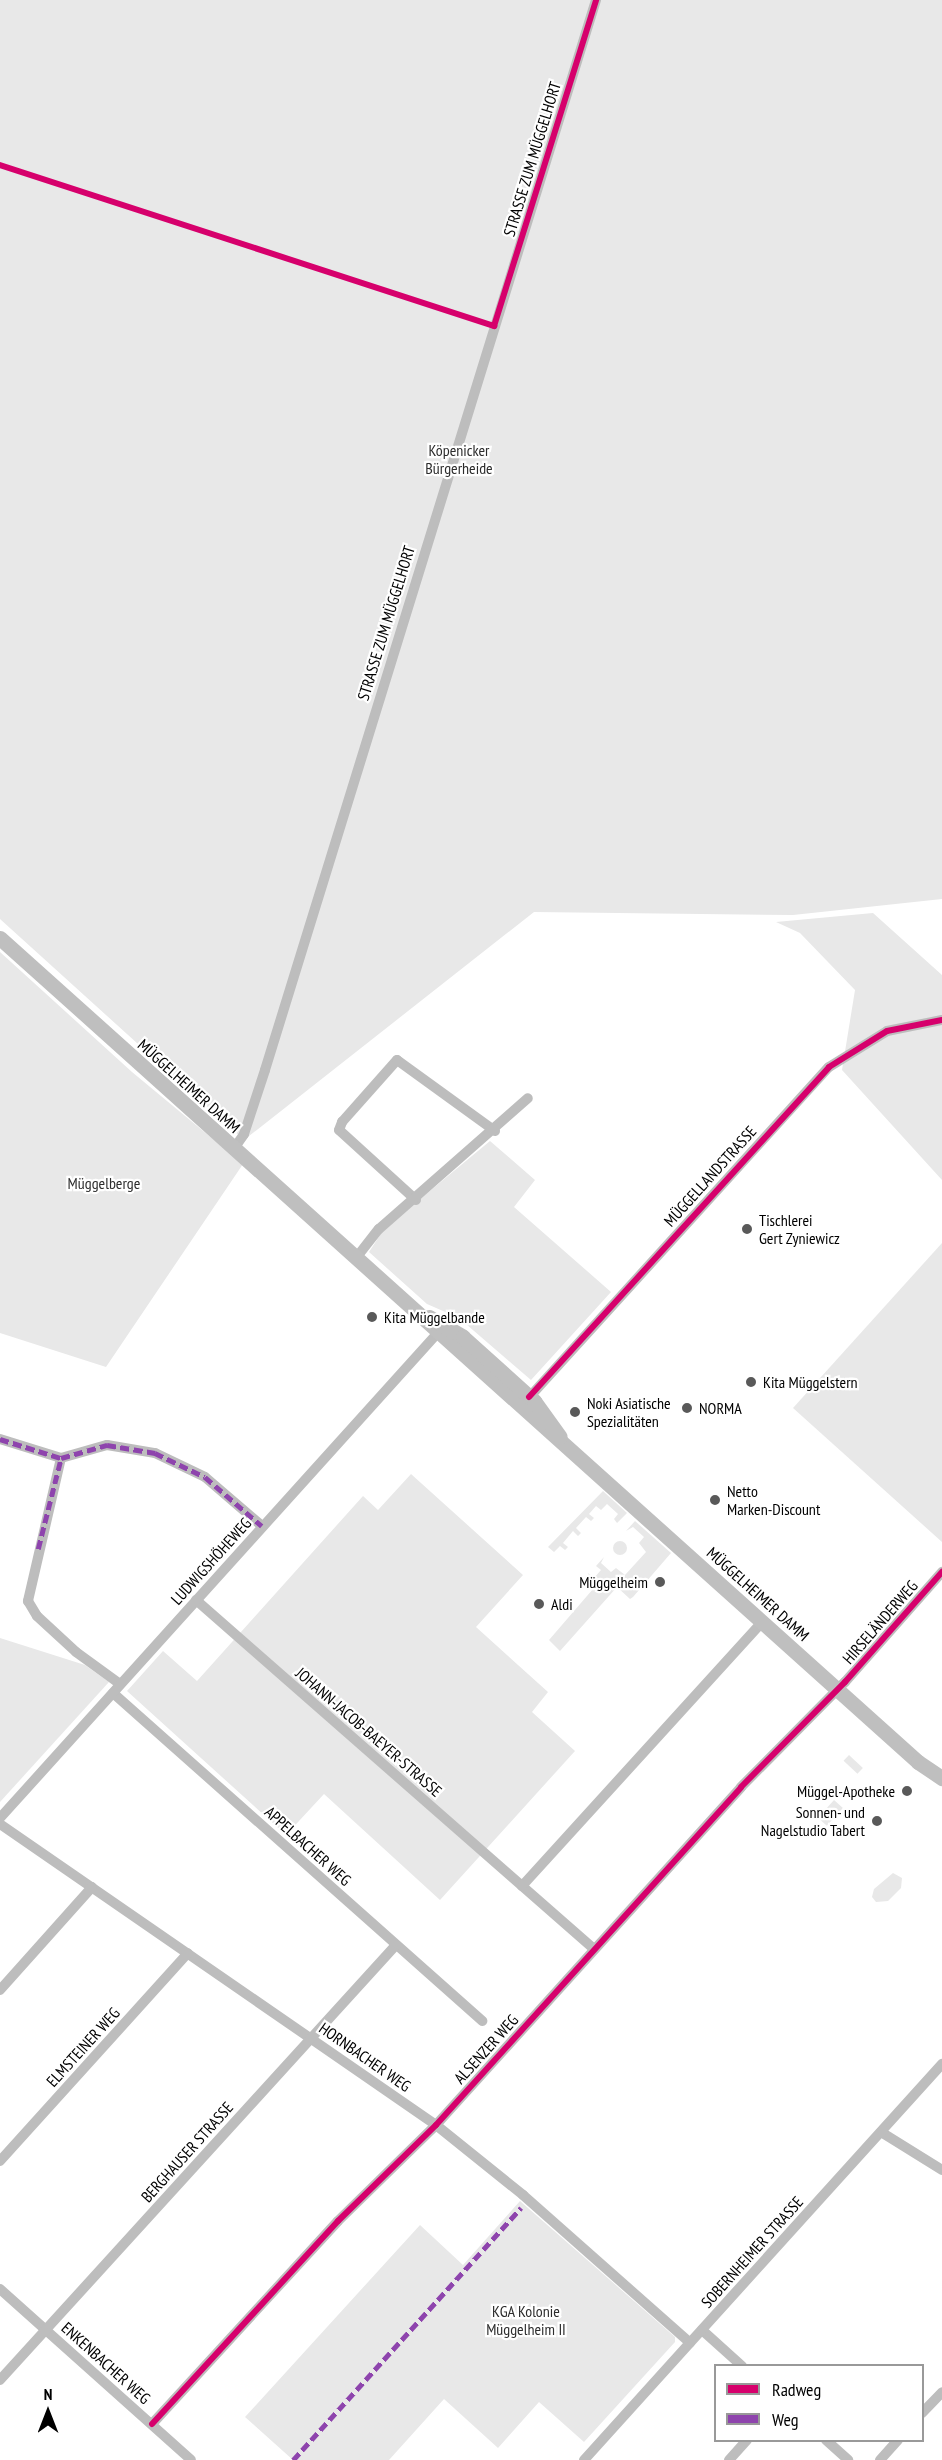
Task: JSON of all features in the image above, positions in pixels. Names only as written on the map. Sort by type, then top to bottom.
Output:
[{"type":"main road","name":"MÜGGELHEIMER DAMM","points":[[0,938],[412,1309],[442,1329],[525,1402],[567,1447],[924,1768]]},
{"type":"main road","points":[[924,1768],[942,1778]]},
{"type":"main road","points":[[924,1768],[942,1790]]},
{"type":"street","name":"STRASSE ZUM MÜGGELHORT","points":[[233,1150],[244,1134],[596,0]]},
{"type":"street","name":"MÜGGELLANDSTRASSE","points":[[525,1402],[829,1067],[887,1032],[942,1020]]},
{"type":"street","points":[[416,1200],[339,1130],[342,1122],[397,1060],[495,1131]]},
{"type":"street","points":[[356,1258],[379,1229],[495,1131],[528,1098]]},
{"type":"street","name":"LUDWIGSHÖHEWEG","points":[[0,1818],[442,1329]]},
{"type":"street","points":[[0,1439],[61,1458],[107,1445],[155,1453],[205,1477],[262,1526]]},
{"type":"street","name":"APPELBACHER WEG","points":[[61,1458],[28,1601],[37,1616],[396,1945],[483,2021]]},
{"type":"street","name":"HIRSELÄNDERWEG","points":[[837,1689],[942,1572]]},
{"type":"street","name":"JOHANN-JACOB-BAEYER-STRASSE","points":[[196,1600],[594,1949]]},
{"type":"street","points":[[522,1886],[762,1622]]},
{"type":"street","name":"ALSENZER WEG","points":[[152,2424],[338,2221],[436,2125],[741,1787],[837,1689]]},
{"type":"street","name":"HORNBACHER WEG","points":[[0,1824],[436,2125],[500,2175],[690,2343]]},
{"type":"street","points":[[0,1990],[92,1887]]},
{"type":"street","name":"BERGHAUSER STRASSE","points":[[0,2380],[396,1945]]},
{"type":"street","name":"ELMSTEINER WEG","points":[[0,2161],[188,1953]]},
{"type":"street","name":"SOBERNHEIMER STRASSE","points":[[584,2460],[942,2064]]},
{"type":"street","points":[[881,2132],[942,2170]]},
{"type":"street","name":"ENKENBACHER WEG","points":[[0,2289],[191,2460]]},
{"type":"street","points":[[702,2330],[740,2364]]},
{"type":"street","points":[[924,2411],[942,2392]]},
{"type":"street","points":[[729,2460],[745,2442]]},
{"type":"street","points":[[828,2442],[848,2460]]},
{"type":"street","points":[[880,2460],[895,2442]]},
{"type":"green space","name":"Köpenicker Bürgerheide","points":[[0,0],[942,0],[942,899],[793,915],[534,912],[244,1140],[0,919]]},
{"type":"green space","points":[[873,913],[942,975],[942,1180],[842,1070],[855,990],[800,933],[776,922]]},
{"type":"green space","name":"Müggelberge","points":[[0,952],[132,1072],[243,1164],[106,1367],[0,1333]]},
{"type":"green space","points":[[490,1141],[535,1180],[514,1207],[611,1292],[531,1380],[459,1318],[427,1304],[369,1252],[384,1229]]},
{"type":"green space","points":[[942,1243],[942,1542],[793,1408]]},
{"type":"green space","points":[[411,1474],[523,1575],[476,1627],[548,1692],[532,1712],[575,1751],[440,1900],[324,1794],[286,1835],[127,1691],[163,1651],[197,1681],[363,1496],[378,1510]]},
{"type":"green space","points":[[603,1491],[627,1513],[617,1523],[614,1519],[618,1514],[607,1504],[601,1510],[596,1506],[589,1514],[594,1518],[591,1521],[586,1517],[576,1528],[581,1533],[578,1536],[573,1531],[563,1543],[568,1547],[565,1550],[560,1546],[554,1552],[548,1547]]},
{"type":"green space","points":[[635,1521],[671,1553],[630,1599],[617,1587],[560,1651],[549,1640],[593,1589],[588,1573],[594,1578],[601,1570],[596,1566],[604,1557],[601,1563],[611,1572],[616,1568],[625,1575],[646,1552],[639,1543],[644,1537],[633,1527],[626,1531]]},
{"type":"green space","points":[[620,1541],[625,1543],[627,1548],[625,1553],[620,1555],[615,1553],[613,1548],[615,1543]]},
{"type":"green space","points":[[0,1638],[85,1665],[109,1682],[0,1802]]},
{"type":"green space","points":[[849,1755],[863,1768],[857,1774],[844,1761]]},
{"type":"green space","points":[[834,1800],[843,1808],[827,1826],[818,1818]]},
{"type":"green space","points":[[893,1873],[902,1878],[901,1888],[888,1901],[876,1902],[872,1897],[874,1889]]},
{"type":"green space","name":"KGA Kolonie Müggelheim II","points":[[520,2201],[675,2337],[675,2342],[584,2442],[539,2402],[498,2448],[444,2399],[389,2460],[293,2460],[245,2417],[420,2225],[463,2265]]},
{"type":"marked path","points":[[0,1439],[61,1458],[107,1445],[155,1453],[205,1477],[262,1526]]},
{"type":"marked path","points":[[38,1549],[61,1458]]},
{"type":"marked path","points":[[293,2460],[521,2208]]},
{"type":"cycle path","points":[[0,165],[494,326],[596,0]]},
{"type":"cycle path","points":[[529,1397],[829,1067],[887,1031],[942,1020]]},
{"type":"cycle path","points":[[152,2424],[338,2221],[436,2125],[741,1787],[845,1682],[942,1572]]},
{"type":"place","name":"Tischlerei Gert Zyniewicz","points":[[747,1229]]},
{"type":"place","name":"Kita Müggelbande","points":[[372,1317]]},
{"type":"place","name":"Kita Müggelstern","points":[[751,1382]]},
{"type":"place","name":"NORMA","points":[[687,1408]]},
{"type":"place","name":"Noki Asiatische Spezialitäten","points":[[575,1412]]},
{"type":"place","name":"Netto Marken-Discount","points":[[715,1500]]},
{"type":"place","name":"Müggelheim","points":[[660,1582]]},
{"type":"place","name":"Aldi","points":[[539,1604]]},
{"type":"place","name":"Müggel-Apotheke","points":[[907,1791]]},
{"type":"place","name":"Sonnen- und Nagelstudio Tabert","points":[[877,1821]]}]
